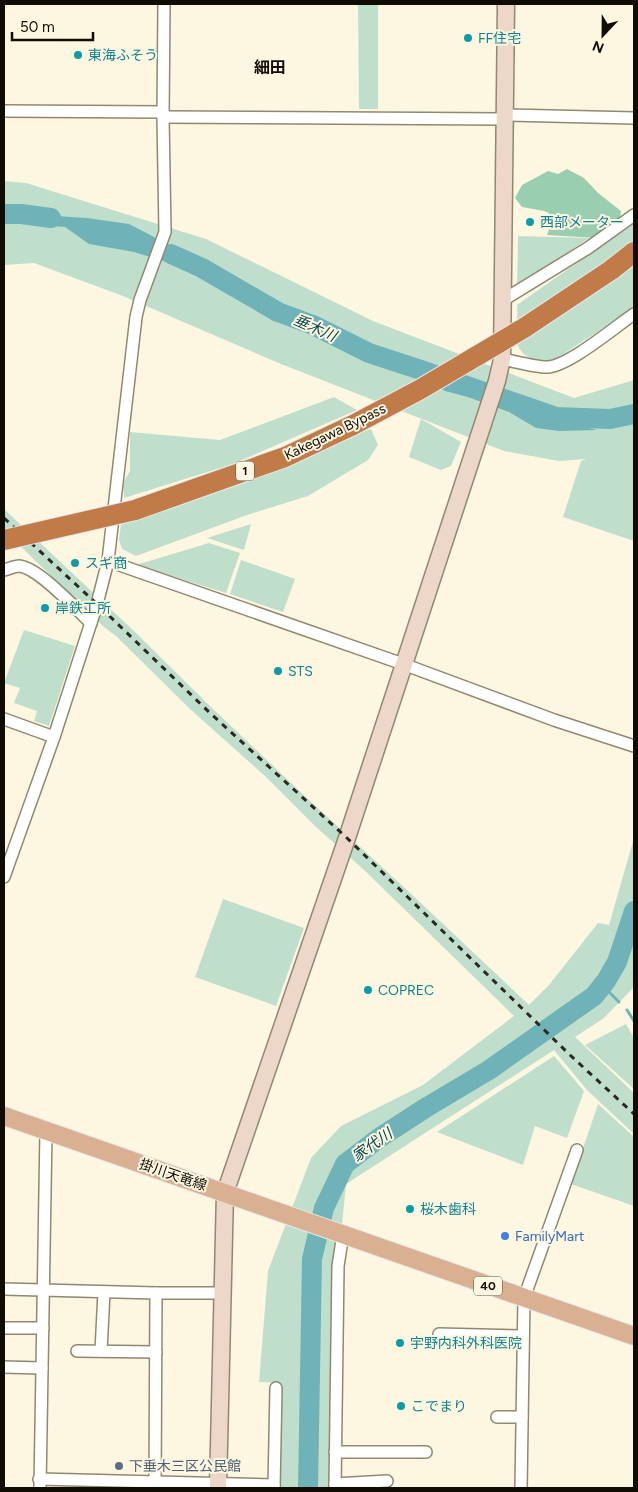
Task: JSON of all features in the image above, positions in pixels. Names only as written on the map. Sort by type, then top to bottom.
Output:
[{"type":"highway","name":"Kakegawa Bypass","points":[[4,540],[135,510],[285,457],[353,425],[419,390],[524,328],[611,270],[634,252]]},
{"type":"main road","name":"掛川天竜線","points":[[4,1116],[343,1234]]},
{"type":"main road","name":"40","points":[[343,1234],[634,1336]]},
{"type":"street","points":[[4,877],[54,736],[91,623],[108,561],[136,317],[165,232],[164,4]]},
{"type":"street","points":[[218,1486],[221,1293],[225,1193],[344,847],[498,381],[502,360],[506,4]]},
{"type":"street","points":[[4,111],[634,118]]},
{"type":"street","points":[[503,300],[588,248],[634,215]]},
{"type":"street","points":[[502,360],[548,367],[564,362],[579,354],[634,314]]},
{"type":"street","points":[[108,561],[403,664],[554,720],[634,746]]},
{"type":"street","points":[[4,570],[20,566],[30,570],[47,582],[91,623]]},
{"type":"street","points":[[4,719],[54,736]]},
{"type":"street","points":[[46,1131],[40,1484],[274,1487],[276,1388]]},
{"type":"street","points":[[521,1488],[524,1298],[577,1150]]},
{"type":"street","points":[[343,1234],[338,1266],[335,1486],[387,1481]]},
{"type":"street","points":[[4,1289],[221,1293]]},
{"type":"street","points":[[101,1351],[104,1292]]},
{"type":"street","points":[[155,1485],[156,1293]]},
{"type":"street","points":[[4,1328],[43,1328]]},
{"type":"street","points":[[439,1334],[523,1336]]},
{"type":"street","points":[[77,1351],[156,1352]]},
{"type":"street","points":[[4,1367],[42,1368]]},
{"type":"street","points":[[497,1417],[522,1417]]},
{"type":"street","points":[[335,1452],[426,1452]]},
{"type":"green space","points":[[358,4],[378,4],[378,109],[359,109]]},
{"type":"green space","points":[[567,169],[584,178],[598,193],[621,211],[620,220],[597,238],[547,235],[549,230],[549,213],[522,207],[515,198],[522,185],[548,171],[558,174]]},
{"type":"green space","points":[[4,181],[26,183],[206,239],[373,321],[574,398],[634,380],[634,541],[563,517],[581,461],[586,459],[559,461],[504,451],[281,364],[123,296],[34,263],[4,265]]},
{"type":"green space","points":[[634,223],[634,308],[557,358],[540,361],[525,355],[517,343],[517,305]]},
{"type":"green space","points":[[518,236],[589,238],[517,287]]},
{"type":"green space","points":[[334,397],[357,410],[233,464],[124,498],[123,483],[130,471],[130,432],[220,440]]},
{"type":"green space","points":[[421,419],[461,442],[451,466],[441,470],[409,457]]},
{"type":"green space","points":[[371,429],[378,445],[368,460],[308,496],[247,515],[136,556],[122,549],[119,540],[121,525]]},
{"type":"green space","points":[[4,509],[309,800],[529,1005],[549,985],[598,923],[609,925],[634,838],[634,987],[604,1018],[575,1037],[634,1093],[634,1134],[587,1090],[554,1050],[346,1184],[338,1266],[335,1488],[277,1488],[281,1383],[259,1382],[268,1271],[311,1158],[341,1126],[423,1085],[514,1016],[363,869],[315,826],[265,776],[190,709],[12,538],[4,537]]},
{"type":"green space","points":[[251,524],[244,550],[207,538]]},
{"type":"green space","points":[[209,543],[240,553],[226,593],[136,565]]},
{"type":"green space","points":[[241,560],[295,579],[283,612],[230,594]]},
{"type":"green space","points":[[24,630],[75,646],[49,726],[34,721],[37,711],[14,703],[20,688],[4,683]]},
{"type":"green space","points":[[223,899],[304,928],[276,1006],[195,977]]},
{"type":"green space","points":[[626,1024],[634,1038],[634,1089],[585,1045]]},
{"type":"green space","points":[[554,1056],[584,1091],[567,1138],[535,1126],[523,1165],[437,1132]]},
{"type":"green space","points":[[598,1104],[634,1137],[634,1206],[571,1184]]},
{"type":"water","points":[[25,214],[87,218],[129,224],[179,250],[203,273],[134,252],[89,244],[65,227],[4,222],[4,215]]},
{"type":"water","points":[[416,373],[550,418],[597,430],[559,431],[536,428],[509,412],[445,391]]},
{"type":"waterway","name":"垂木川","points":[[4,214],[51,218]]},
{"type":"waterway","name":"垂木川","points":[[171,254],[202,268],[278,312],[313,325],[369,353],[556,417],[610,419],[634,414]]},
{"type":"waterway","name":"家代川","points":[[308,1488],[312,1259],[324,1208],[345,1164],[379,1138],[489,1070],[594,996],[606,981],[617,962],[634,911]]},
{"type":"waterway","points":[[603,986],[619,1002]]},
{"type":"waterway","points":[[627,1010],[634,1021]]},
{"type":"railway","points":[[4,518],[210,713],[347,838],[570,1055],[634,1114]]},
{"type":"place","name":"FF住宅","points":[[468,38]]},
{"type":"place","name":"東海ふそう","points":[[78,55]]},
{"type":"place","name":"西部メーター","points":[[530,222]]},
{"type":"place","name":"スギ商","points":[[75,563]]},
{"type":"place","name":"岸鉄工所","points":[[45,608]]},
{"type":"place","name":"STS","points":[[278,671]]},
{"type":"place","name":"COPREC","points":[[368,990]]},
{"type":"place","name":"桜木歯科","points":[[410,1209]]},
{"type":"place","name":"FamilyMart","points":[[505,1236]]},
{"type":"place","name":"宇野内科外科医院","points":[[400,1343]]},
{"type":"place","name":"こでまり","points":[[401,1406]]},
{"type":"place","name":"下垂木三区公民館","points":[[119,1466]]},
{"type":"district","name":"細田","points":[[270,67]]}]
